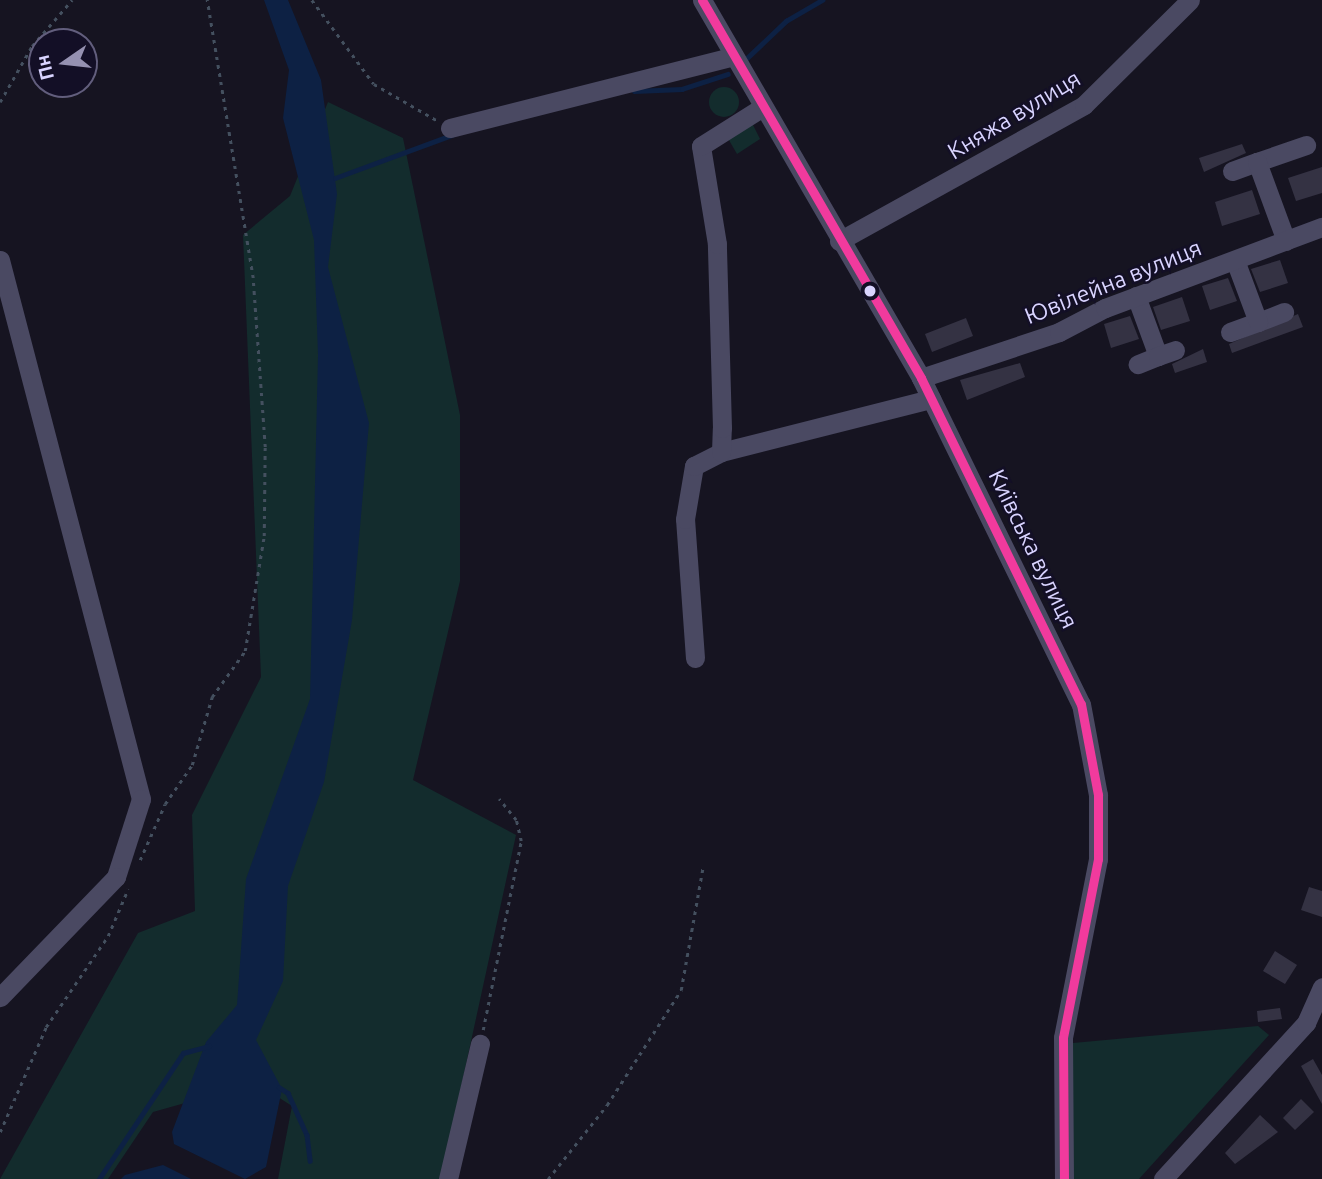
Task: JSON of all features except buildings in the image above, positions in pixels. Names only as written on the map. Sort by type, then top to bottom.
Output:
[{"type":"street","name":"Київська вулиця","points":[[702,0],[839,241],[922,378],[1080,704],[1098,795],[1098,859],[1063,1038],[1064,1179]]},
{"type":"street","name":"Княжа вулиця","points":[[839,241],[1084,105],[1190,0]]},
{"type":"street","points":[[450,128],[734,55]]},
{"type":"street","points":[[721,452],[717,244],[701,146],[763,107]]},
{"type":"street","points":[[1232,171],[1306,145]]},
{"type":"street","points":[[1257,162],[1286,241]]},
{"type":"street","name":"Ювілейна вулиця","points":[[922,378],[1059,332],[1136,296],[1322,227]]},
{"type":"street","points":[[0,260],[141,799],[116,877],[0,997]]},
{"type":"street","points":[[1235,260],[1258,322]]},
{"type":"street","points":[[1136,296],[1166,353],[1138,364]]},
{"type":"street","points":[[1230,332],[1284,312]]},
{"type":"street","points":[[695,659],[685,519],[694,466],[721,452],[931,399]]},
{"type":"street","points":[[1163,1179],[1314,1017],[1322,987]]},
{"type":"street","points":[[447,1179],[480,1044]]},
{"type":"path","points":[[0,102],[32,46],[72,0]]},
{"type":"path","points":[[139,862],[165,804],[192,765],[212,697],[245,650],[264,536],[265,447],[253,278],[206,0]]},
{"type":"path","points":[[312,0],[374,84],[450,128]]},
{"type":"path","points":[[480,1044],[521,841],[516,820],[499,799]]},
{"type":"path","points":[[548,1179],[607,1105],[681,990],[703,866]]},
{"type":"path","points":[[0,1132],[46,1027],[108,936],[129,887]]},
{"type":"green space","points":[[724,87],[735,91],[739,102],[735,113],[724,117],[713,113],[709,102],[713,91]]},
{"type":"green space","points":[[328,102],[403,138],[460,415],[460,581],[413,780],[516,835],[441,1179],[278,1179],[292,1106],[256,1083],[153,1112],[108,1179],[0,1179],[138,933],[195,911],[192,815],[261,677],[243,235],[290,196]]},
{"type":"green space","points":[[750,119],[760,139],[737,154],[726,135]]},
{"type":"green space","points":[[1258,1026],[1269,1035],[1139,1179],[1072,1179],[1073,1043]]},
{"type":"water","points":[[264,0],[288,0],[321,80],[337,194],[328,267],[369,423],[352,620],[324,782],[288,886],[283,981],[256,1040],[282,1089],[266,1167],[245,1179],[174,1144],[172,1132],[206,1042],[237,1005],[246,879],[310,699],[318,355],[314,240],[283,118],[289,70]]},
{"type":"water","points":[[163,1165],[191,1179],[121,1179],[125,1175]]},
{"type":"waterway","points":[[747,58],[786,21],[822,0]]},
{"type":"waterway","points":[[634,91],[682,89],[728,74]]},
{"type":"waterway","points":[[335,178],[452,135]]},
{"type":"waterway","points":[[99,1179],[183,1053],[209,1046]]},
{"type":"waterway","points":[[279,1087],[288,1093],[307,1135],[310,1161]]},
{"type":"transit line","points":[[702,0],[921,378],[1081,704],[1098,795],[1098,859],[1063,1038],[1064,1179]]}]
